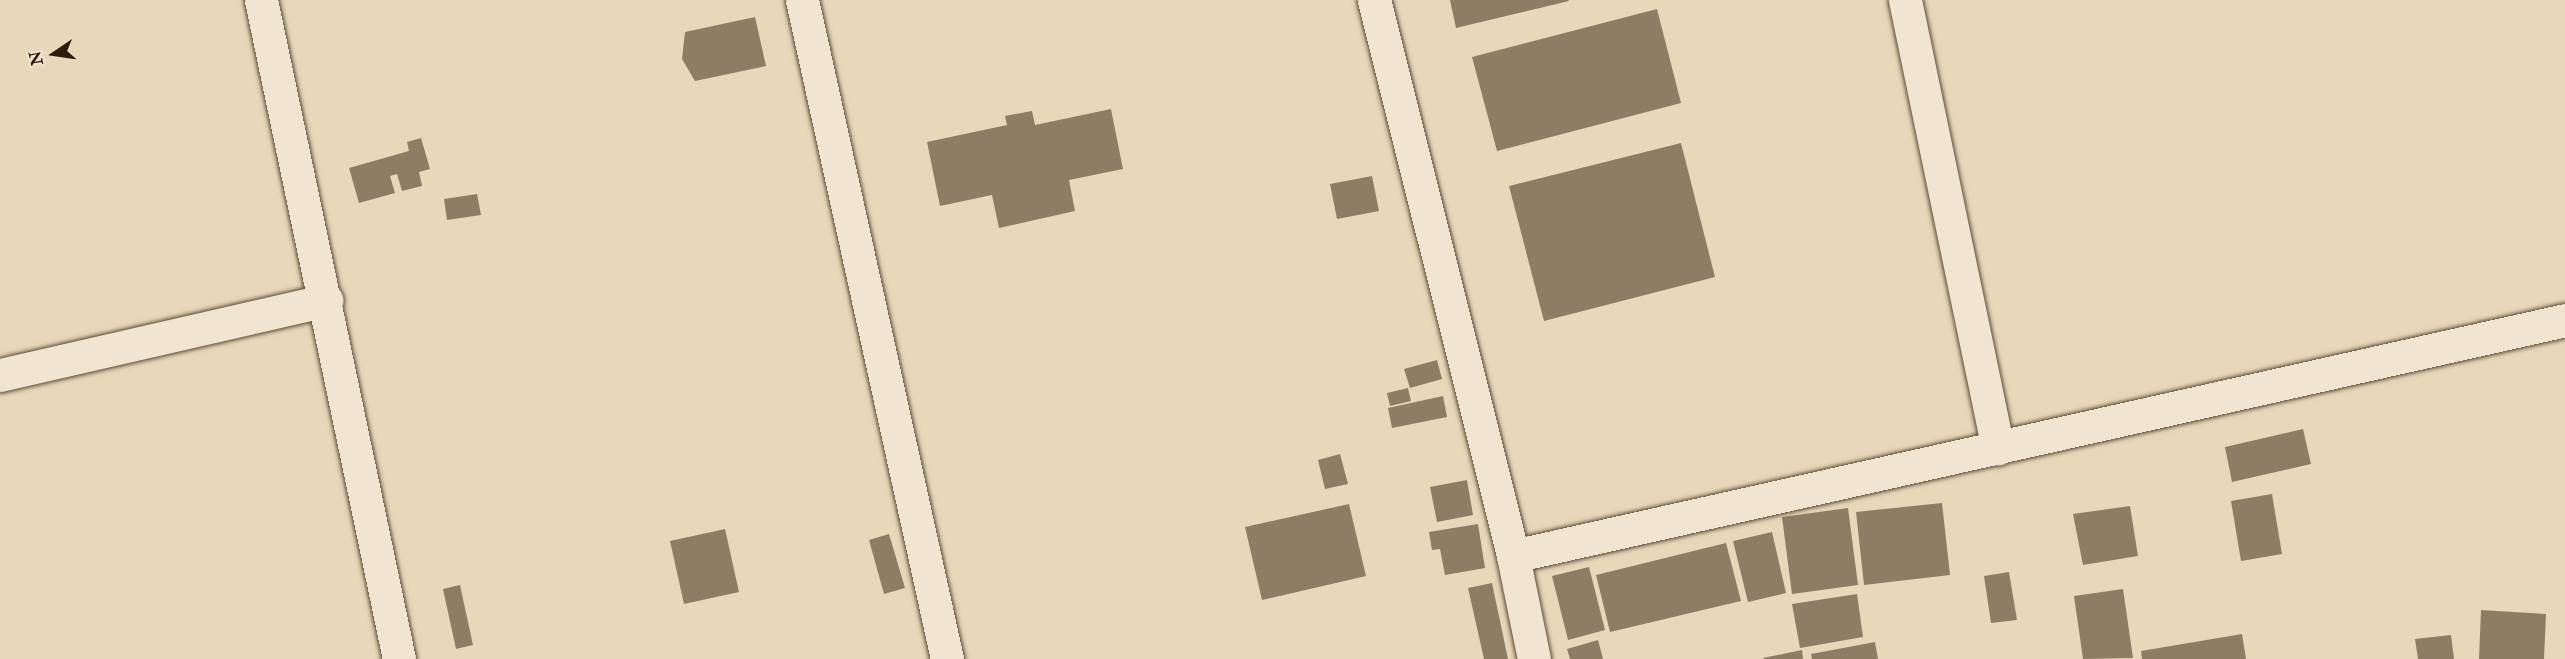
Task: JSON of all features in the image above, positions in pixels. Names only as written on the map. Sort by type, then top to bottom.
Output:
[{"type":"street","points":[[261,0],[327,300],[399,659]]},
{"type":"street","points":[[802,0],[947,659]]},
{"type":"street","points":[[1374,0],[1513,556],[1534,659]]},
{"type":"street","points":[[1905,0],[1998,448]]},
{"type":"street","points":[[0,375],[327,300]]},
{"type":"street","points":[[1513,556],[2565,320]]},
{"type":"building","points":[[1450,0],[1568,0],[1569,1],[1456,28]]},
{"type":"building","points":[[1657,9],[1681,103],[1497,151],[1472,57]]},
{"type":"building","points":[[755,17],[766,66],[695,81],[682,59],[685,32]]},
{"type":"building","points":[[1111,109],[1123,169],[1069,180],[1075,211],[999,228],[992,195],[940,206],[927,142],[1007,125],[1005,116],[1032,111],[1035,125]]},
{"type":"building","points":[[421,138],[430,169],[419,172],[422,186],[402,191],[397,174],[390,176],[395,193],[359,203],[349,168],[409,151],[407,142]]},
{"type":"building","points":[[1681,143],[1715,277],[1544,321],[1509,186]]},
{"type":"building","points":[[1372,176],[1379,211],[1337,219],[1330,184]]},
{"type":"building","points":[[477,194],[481,215],[447,220],[444,199]]},
{"type":"building","points":[[1437,360],[1442,379],[1410,388],[1404,369]]},
{"type":"building","points":[[1408,388],[1411,401],[1390,406],[1387,393]]},
{"type":"building","points":[[1443,396],[1447,417],[1392,428],[1388,408]]},
{"type":"building","points":[[2303,429],[2311,464],[2232,482],[2225,447]]},
{"type":"building","points":[[1340,454],[1348,484],[1325,489],[1318,460]]},
{"type":"building","points":[[1467,480],[1473,515],[1437,522],[1430,487]]},
{"type":"building","points":[[2272,494],[2282,554],[2241,561],[2231,501]]},
{"type":"building","points":[[1942,503],[1950,575],[1864,585],[1856,512]]},
{"type":"building","points":[[1349,504],[1366,576],[1262,600],[1245,527]]},
{"type":"building","points":[[2130,506],[2138,556],[2083,565],[2073,514]]},
{"type":"building","points":[[1848,508],[1858,585],[1792,594],[1782,517]]},
{"type":"building","points":[[1478,524],[1485,568],[1445,575],[1440,549],[1432,550],[1429,532]]},
{"type":"building","points":[[725,529],[739,592],[684,604],[670,541]]},
{"type":"building","points":[[1772,532],[1786,593],[1748,602],[1733,541]]},
{"type":"building","points":[[889,534],[905,588],[884,594],[869,540]]},
{"type":"building","points":[[1726,543],[1741,601],[1610,632],[1596,575]]},
{"type":"building","points":[[1589,567],[1605,630],[1568,640],[1552,576]]},
{"type":"building","points":[[2009,572],[2017,620],[1991,623],[1984,576]]},
{"type":"building","points":[[1492,583],[1508,659],[1484,659],[1468,588]]},
{"type":"building","points":[[460,585],[473,645],[456,649],[443,589]]},
{"type":"building","points":[[2123,589],[2133,658],[2083,659],[2074,596]]},
{"type":"building","points":[[1857,594],[1863,637],[1800,648],[1792,604]]},
{"type":"building","points":[[2481,610],[2546,614],[2544,659],[2479,659]]},
{"type":"building","points":[[2242,634],[2246,659],[2142,659],[2141,651]]},
{"type":"building","points":[[2451,635],[2454,659],[2418,659],[2415,639]]},
{"type":"building","points":[[1598,640],[1603,659],[1570,659],[1567,649]]},
{"type":"building","points":[[1875,642],[1878,659],[1812,659],[1811,654]]},
{"type":"building","points":[[1802,650],[1803,659],[1763,658]]}]
